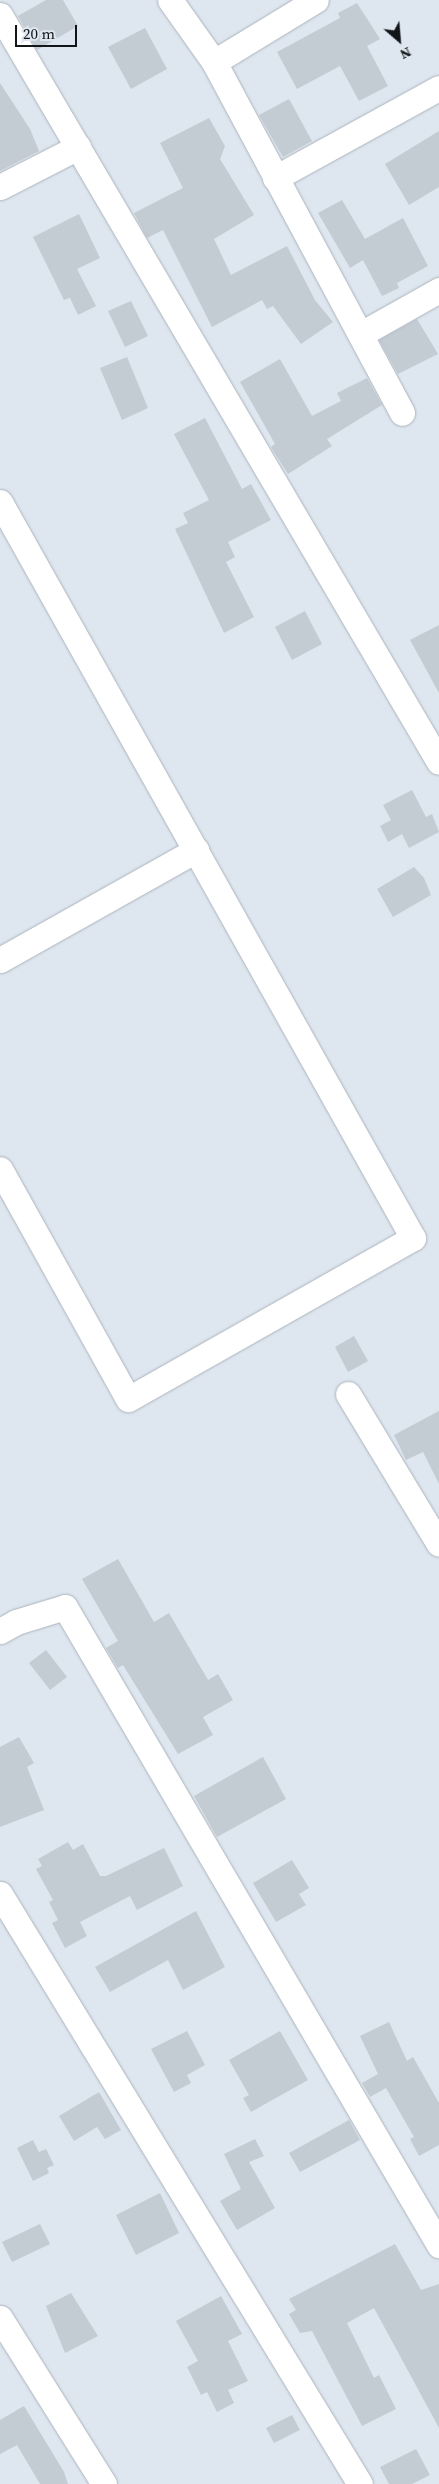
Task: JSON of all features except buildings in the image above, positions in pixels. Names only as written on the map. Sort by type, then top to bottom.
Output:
[{"type":"street","points":[[170,0],[214,62],[402,413]]},
{"type":"street","points":[[214,62],[316,0]]},
{"type":"street","points":[[0,15],[439,762]]},
{"type":"street","points":[[275,178],[439,88]]},
{"type":"street","points":[[0,187],[78,147]]},
{"type":"street","points":[[361,334],[439,290]]},
{"type":"street","points":[[0,502],[413,1238],[128,1399],[0,1169]]},
{"type":"street","points":[[0,960],[196,850]]},
{"type":"street","points":[[348,1394],[439,1544]]},
{"type":"street","points":[[0,1632],[16,1622],[65,1607],[439,2246]]},
{"type":"street","points":[[0,1894],[360,2484]]},
{"type":"street","points":[[0,2318],[104,2484]]}]
